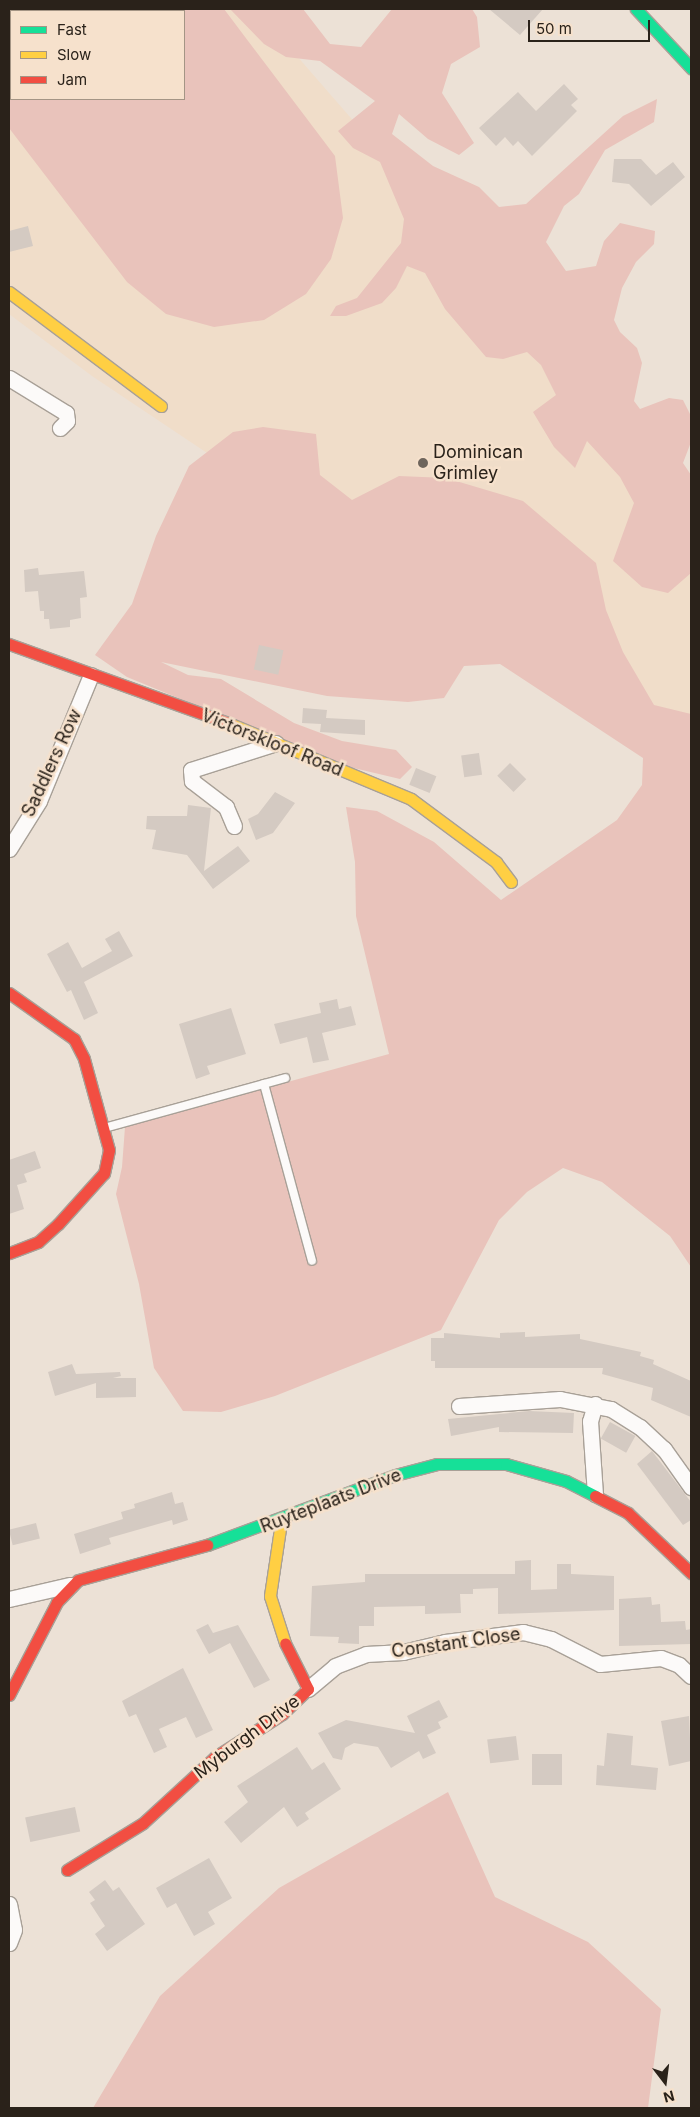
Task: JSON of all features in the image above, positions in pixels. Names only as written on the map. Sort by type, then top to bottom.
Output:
[{"type":"street","points":[[636,9],[691,68]]},
{"type":"street","points":[[9,292],[161,406]]},
{"type":"street","points":[[9,378],[66,413],[67,421],[60,428]]},
{"type":"street","name":"Victorskloof Road","points":[[9,644],[91,676],[212,716],[420,804],[496,862],[511,882]]},
{"type":"street","name":"Saddlers Row","points":[[9,849],[39,801],[91,676]]},
{"type":"street","points":[[234,826],[226,807],[192,781],[190,770],[276,743]]},
{"type":"street","points":[[9,993],[74,1039],[84,1059],[109,1150],[104,1173],[38,1242],[9,1253]]},
{"type":"street","points":[[459,1406],[536,1399],[595,1404],[640,1427],[664,1449],[691,1487]]},
{"type":"street","points":[[595,1404],[590,1422],[595,1494]]},
{"type":"street","name":"Ruyteplaats Drive","points":[[70,1585],[98,1572],[280,1522],[395,1475],[437,1464],[506,1464],[538,1470],[595,1494],[628,1513],[691,1573]]},
{"type":"street","name":"Myburgh Drive","points":[[67,1870],[143,1823],[215,1757],[282,1714],[308,1689],[279,1630],[270,1596],[270,1576],[280,1522]]},
{"type":"street","points":[[9,1599],[70,1585]]},
{"type":"street","points":[[9,1695],[70,1585]]},
{"type":"street","name":"Constant Close","points":[[308,1689],[336,1666],[366,1654],[403,1652],[445,1642],[523,1632],[551,1638],[600,1664],[662,1658],[679,1665],[691,1676]]},
{"type":"street","points":[[9,1904],[14,1930],[9,1943]]},
{"type":"lane","points":[[104,1128],[285,1078]]},
{"type":"lane","points":[[264,1084],[312,1261]]},
{"type":"shaded area","name":"Dominican Grimley","points":[[9,9],[256,9],[417,194],[691,549],[691,803],[641,743],[92,376],[9,314]]},
{"type":"shaded area","points":[[9,9],[224,9],[335,156],[343,218],[331,259],[306,294],[264,320],[214,327],[166,314],[127,282],[9,128]]},
{"type":"shaded area","points":[[230,9],[303,9],[330,44],[361,47],[392,9],[472,9],[477,17],[480,47],[451,64],[442,93],[474,143],[459,155],[428,139],[399,114],[392,134],[433,166],[479,187],[499,207],[526,204],[623,116],[657,99],[654,122],[605,150],[579,194],[564,206],[546,242],[566,271],[596,266],[604,241],[620,223],[655,231],[654,244],[636,262],[622,288],[614,320],[620,332],[637,348],[642,363],[634,401],[640,409],[669,398],[683,400],[691,416],[691,442],[683,463],[691,475],[691,573],[668,593],[642,587],[613,561],[634,503],[620,477],[587,441],[575,468],[554,447],[533,412],[556,395],[541,365],[527,352],[503,359],[486,357],[445,309],[425,273],[407,266],[396,288],[382,303],[346,316],[330,316],[336,306],[357,298],[401,243],[404,219],[380,162],[353,148],[338,131],[375,101],[320,61],[286,57],[264,44]]},
{"type":"shaded area","points":[[263,427],[316,434],[320,475],[352,500],[399,476],[446,478],[523,501],[596,563],[606,610],[623,652],[654,705],[691,714],[691,1267],[670,1236],[602,1182],[563,1168],[527,1192],[499,1220],[441,1330],[275,1396],[221,1412],[183,1411],[154,1368],[139,1284],[116,1194],[122,1167],[125,1127],[389,1054],[356,916],[355,862],[346,807],[377,811],[434,842],[501,900],[617,820],[642,785],[643,758],[500,664],[464,666],[444,698],[408,702],[327,696],[161,662],[188,675],[221,679],[294,723],[342,741],[396,750],[412,767],[400,779],[341,765],[127,677],[95,655],[132,604],[156,536],[189,466],[233,432]]},
{"type":"shaded area","points":[[448,1792],[495,1897],[588,1942],[661,2009],[648,2108],[93,2108],[160,1996],[279,1888]]},
{"type":"building","points":[[489,9],[543,9],[520,35]]},
{"type":"building","points":[[564,84],[578,99],[571,105],[577,111],[532,156],[518,141],[513,146],[505,137],[496,146],[479,128],[518,92],[536,111]]},
{"type":"building","points":[[614,159],[641,159],[656,175],[673,162],[685,177],[651,206],[629,184],[612,182]]},
{"type":"building","points":[[28,226],[33,246],[9,252],[9,231]]},
{"type":"building","points":[[38,568],[39,575],[84,571],[87,597],[80,598],[81,618],[70,620],[70,627],[50,629],[49,619],[44,619],[44,611],[40,611],[38,591],[25,592],[24,570]]},
{"type":"building","points":[[259,645],[283,650],[278,675],[254,669]]},
{"type":"building","points":[[303,708],[327,710],[326,718],[365,720],[365,735],[320,732],[321,724],[302,723]]},
{"type":"building","points":[[479,753],[482,775],[464,777],[461,756]]},
{"type":"building","points":[[510,763],[526,779],[514,792],[497,776]]},
{"type":"building","points":[[416,768],[436,776],[430,793],[409,785]]},
{"type":"building","points":[[275,792],[295,803],[273,833],[256,840],[248,819],[258,814]]},
{"type":"building","points":[[188,805],[211,808],[204,871],[238,846],[250,861],[213,889],[187,855],[152,849],[156,830],[146,829],[147,816],[187,816]]},
{"type":"building","points":[[119,931],[133,956],[84,982],[98,1013],[84,1020],[71,990],[67,992],[47,954],[68,942],[82,968],[112,951],[105,939]]},
{"type":"building","points":[[337,999],[339,1009],[351,1006],[356,1025],[322,1033],[329,1060],[313,1063],[307,1037],[280,1044],[274,1024],[321,1013],[319,1003]]},
{"type":"building","points":[[231,1008],[246,1054],[207,1066],[210,1074],[196,1079],[179,1024]]},
{"type":"building","points":[[35,1151],[41,1168],[24,1174],[27,1182],[17,1185],[24,1209],[9,1214],[9,1160]]},
{"type":"building","points":[[525,1332],[525,1337],[580,1334],[580,1339],[641,1352],[640,1356],[654,1360],[653,1364],[691,1381],[691,1417],[651,1400],[653,1388],[602,1374],[603,1368],[435,1368],[435,1361],[431,1361],[431,1338],[444,1338],[444,1333],[500,1338],[500,1333]]},
{"type":"building","points":[[72,1364],[76,1374],[120,1372],[121,1376],[113,1378],[136,1378],[136,1397],[96,1398],[96,1383],[55,1396],[48,1372]]},
{"type":"building","points":[[529,1411],[574,1413],[573,1433],[499,1432],[499,1427],[451,1436],[448,1419]]},
{"type":"building","points":[[610,1422],[635,1436],[626,1453],[601,1439]]},
{"type":"building","points":[[652,1451],[691,1502],[691,1520],[683,1525],[637,1464]]},
{"type":"building","points":[[172,1492],[175,1504],[183,1502],[188,1520],[173,1525],[172,1520],[109,1538],[111,1544],[80,1554],[74,1534],[123,1519],[121,1512],[135,1508],[134,1504]]},
{"type":"building","points":[[36,1523],[40,1539],[13,1545],[9,1530]]},
{"type":"building","points":[[531,1560],[531,1590],[557,1589],[557,1564],[571,1564],[571,1574],[614,1576],[614,1610],[498,1614],[498,1588],[473,1589],[473,1594],[460,1594],[461,1613],[425,1614],[425,1606],[374,1607],[374,1626],[359,1626],[359,1644],[338,1643],[339,1637],[310,1636],[312,1586],[365,1582],[365,1574],[515,1574],[515,1561]]},
{"type":"building","points":[[651,1597],[652,1605],[660,1604],[661,1622],[685,1621],[686,1630],[691,1629],[691,1644],[619,1646],[619,1599]]},
{"type":"building","points":[[208,1624],[213,1633],[238,1625],[270,1680],[254,1688],[230,1643],[209,1654],[196,1630]]},
{"type":"building","points":[[183,1668],[213,1730],[196,1738],[186,1717],[159,1729],[167,1747],[154,1753],[136,1714],[129,1717],[122,1701]]},
{"type":"building","points":[[439,1700],[448,1717],[438,1722],[441,1728],[427,1735],[436,1753],[423,1759],[419,1751],[391,1768],[378,1747],[354,1743],[345,1748],[342,1760],[333,1758],[318,1733],[346,1720],[415,1733],[407,1716]]},
{"type":"building","points":[[689,1716],[691,1761],[669,1766],[661,1721]]},
{"type":"building","points":[[607,1733],[633,1736],[631,1765],[658,1768],[656,1790],[596,1785],[597,1765],[604,1766]]},
{"type":"building","points":[[516,1736],[519,1760],[490,1763],[487,1740]]},
{"type":"building","points":[[297,1747],[312,1770],[324,1762],[341,1789],[305,1813],[309,1819],[297,1827],[284,1807],[241,1843],[224,1822],[248,1802],[237,1786]]},
{"type":"building","points":[[532,1754],[562,1754],[562,1785],[532,1785]]},
{"type":"building","points":[[75,1807],[80,1831],[30,1842],[25,1818]]},
{"type":"building","points":[[209,1858],[232,1898],[208,1912],[215,1924],[194,1936],[176,1903],[167,1908],[156,1888]]},
{"type":"building","points":[[105,1880],[113,1891],[119,1887],[145,1924],[107,1951],[95,1934],[105,1926],[90,1903],[95,1900],[89,1892]]},
{"type":"traffic: fast","points":[[636,9],[691,68]]},
{"type":"traffic: fast","points":[[207,1545],[395,1475],[437,1464],[506,1464],[566,1481],[595,1496]]},
{"type":"traffic: slow","points":[[9,292],[161,406]]},
{"type":"traffic: slow","points":[[231,724],[411,799],[496,862],[511,882]]},
{"type":"traffic: slow","points":[[281,1522],[270,1596],[285,1643]]},
{"type":"traffic: jam","points":[[9,644],[231,724]]},
{"type":"traffic: jam","points":[[9,993],[74,1039],[84,1059],[109,1150],[104,1173],[58,1224],[38,1242],[9,1253]]},
{"type":"traffic: jam","points":[[595,1496],[628,1513],[691,1573]]},
{"type":"traffic: jam","points":[[9,1695],[57,1602],[78,1580],[207,1545]]},
{"type":"traffic: jam","points":[[67,1870],[143,1823],[215,1757],[282,1714],[308,1689],[285,1643]]},
{"type":"place","name":"Dominican Grimley","points":[[423,463]]}]
